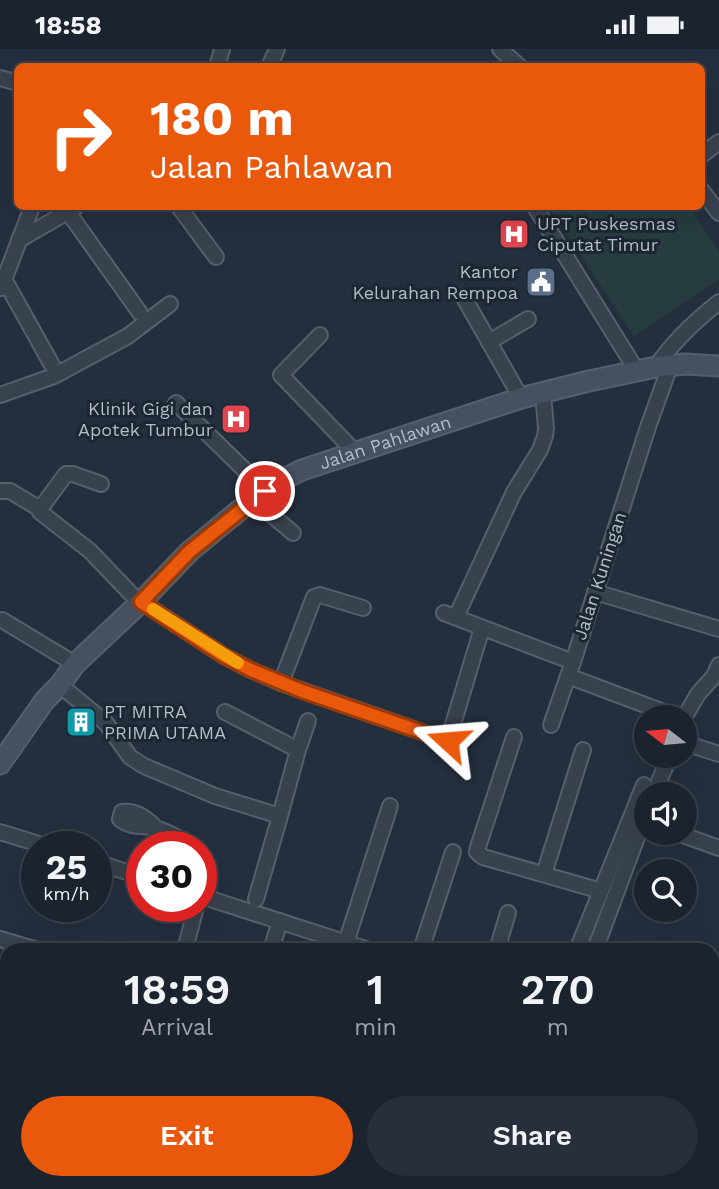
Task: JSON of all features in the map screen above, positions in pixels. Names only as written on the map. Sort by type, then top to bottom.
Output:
[{"type":"main road","name":"Jalan Pahlawan","points":[[0,764],[45,700],[75,664],[190,551],[280,481],[302,470],[521,398],[654,368],[685,364],[719,366]]},
{"type":"street","points":[[500,49],[516,63]]},
{"type":"street","points":[[705,153],[719,142]]},
{"type":"street","points":[[705,195],[719,213]]},
{"type":"street","points":[[31,210],[2,284],[52,365]]},
{"type":"street","points":[[19,240],[70,210]]},
{"type":"street","points":[[73,210],[140,313]]},
{"type":"street","points":[[181,210],[216,257]]},
{"type":"street","points":[[537,210],[654,368]]},
{"type":"street","points":[[463,296],[521,398]]},
{"type":"street","name":"Jalan Kuningan","points":[[543,393],[546,428],[540,450],[514,492],[450,615],[570,669],[655,407],[654,368],[667,349],[697,319],[719,302]]},
{"type":"street","points":[[0,395],[54,376],[116,343],[170,304]]},
{"type":"street","points":[[489,342],[528,319]]},
{"type":"street","points":[[320,335],[281,375],[355,452]]},
{"type":"street","points":[[176,403],[293,533]]},
{"type":"street","points":[[40,509],[66,474],[101,484]]},
{"type":"street","points":[[0,491],[9,491],[40,509],[41,513],[90,551],[120,584],[141,602],[224,656],[281,683],[448,741],[482,628]]},
{"type":"street","points":[[595,592],[719,629]]},
{"type":"street","points":[[281,683],[314,597],[320,595],[363,608]]},
{"type":"street","points":[[2,620],[75,664]]},
{"type":"street","points":[[692,705],[719,665]]},
{"type":"street","points":[[551,725],[570,669],[650,705]]},
{"type":"street","points":[[60,685],[106,723],[130,757],[144,766],[215,796],[280,816]]},
{"type":"street","points":[[225,712],[298,750]]},
{"type":"street","points":[[256,899],[308,721]]},
{"type":"street","points":[[514,737],[477,852],[483,857],[601,891]]},
{"type":"street","points":[[697,747],[719,754]]},
{"type":"street","points":[[544,874],[583,750]]},
{"type":"street","points":[[346,943],[390,806]]},
{"type":"street","points":[[580,943],[634,820]]},
{"type":"street","points":[[156,828],[162,831]]},
{"type":"street","points":[[2,830],[21,837]]},
{"type":"street","points":[[697,840],[719,848]]},
{"type":"street","points":[[598,943],[635,845]]},
{"type":"street","points":[[423,943],[453,852]]},
{"type":"street","points":[[217,901],[337,943]]},
{"type":"street","points":[[499,943],[508,913]]},
{"type":"street","points":[[273,943],[279,921]]},
{"type":"street","points":[[187,943],[192,922]]},
{"type":"green space","points":[[551,210],[691,210],[719,252],[719,279],[634,336]]},
{"type":"slow traffic","points":[[153,609],[238,663]]},
{"type":"place","name":"UPT Puskesmas Ciputat Timur","points":[[514,234]]},
{"type":"place","name":"Kantor Kelurahan Rempoa","points":[[541,282]]},
{"type":"place","name":"Klinik Gigi dan Apotek Tumbur","points":[[236,419]]},
{"type":"place","name":"PT MITRA PRIMA UTAMA","points":[[81,722]]},
{"type":"route","points":[[265,491],[190,551],[141,602],[224,656],[251,670],[302,691],[448,741]]}]
